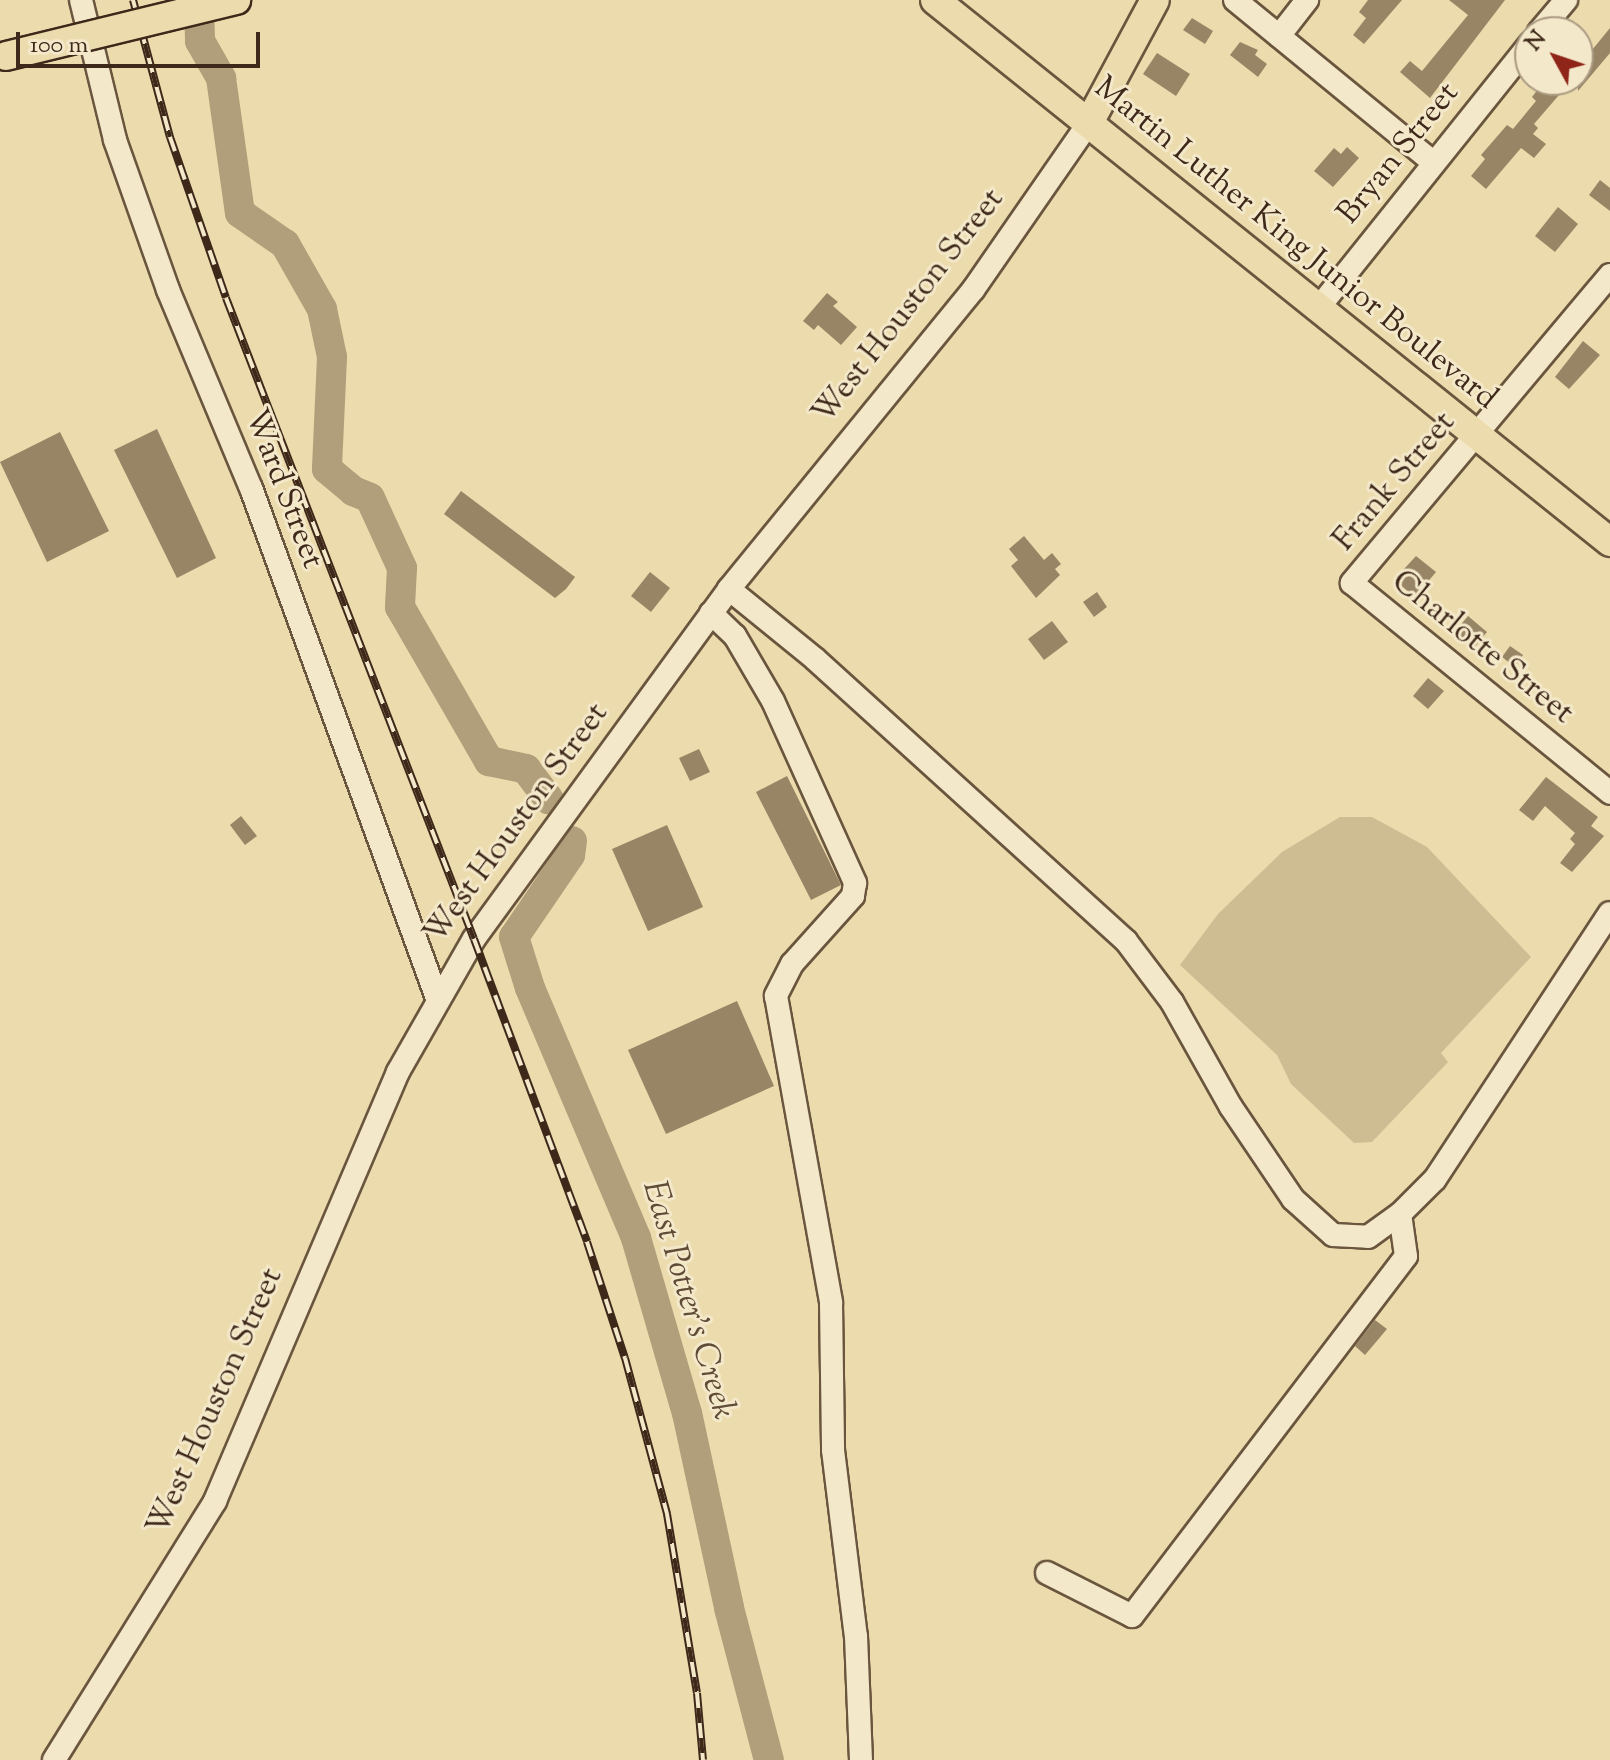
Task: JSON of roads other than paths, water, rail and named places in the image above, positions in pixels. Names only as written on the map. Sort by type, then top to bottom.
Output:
[{"type":"main road","points":[[3,57],[236,0]]},
{"type":"main road","name":"Martin Luther King Junior Boulevard","points":[[935,0],[1090,121],[1610,542]]},
{"type":"main road","name":"West Houston Street","points":[[1090,121],[1155,0]]},
{"type":"street","name":"Ward Street","points":[[81,0],[115,140],[168,290],[251,488],[437,998]]},
{"type":"street","points":[[1235,0],[1433,162]]},
{"type":"street","points":[[1279,36],[1307,0]]},
{"type":"street","points":[[1552,16],[1566,0]]},
{"type":"street","name":"Bryan Street","points":[[1320,306],[1514,63]]},
{"type":"street","name":"West Houston Street","points":[[54,1760],[215,1501],[368,1137],[437,998],[711,613],[973,290],[1090,121]]},
{"type":"street","name":"Frank Street","points":[[1352,583],[1610,275]]},
{"type":"street","name":"Charlotte Street","points":[[1352,583],[1610,793]]},
{"type":"street","points":[[729,589],[815,659],[1144,960],[1231,1107],[1305,1214],[1333,1235],[1356,1239],[1368,1237],[1400,1214],[1435,1179],[1610,913]]},
{"type":"street","points":[[711,613],[735,636],[773,701],[855,883],[853,896],[792,964],[776,996],[831,1303],[833,1463],[856,1636],[861,1760]]},
{"type":"street","points":[[1047,1573],[1132,1616],[1406,1256],[1400,1214]]},
{"type":"waterway","name":"East Potter's Creek","points":[[199,0],[200,41],[221,78],[240,213],[285,244],[322,309],[332,357],[327,469],[353,491],[370,498],[402,568],[400,607],[489,761],[526,769],[549,799]]},
{"type":"waterway","name":"East Potter's Creek","points":[[572,841],[570,855],[514,937],[530,988],[636,1238],[687,1413],[729,1608],[769,1760]]},
{"type":"railway","points":[[133,0],[170,137],[226,298],[474,939],[587,1242],[625,1358],[667,1514],[697,1693],[703,1760]]}]
